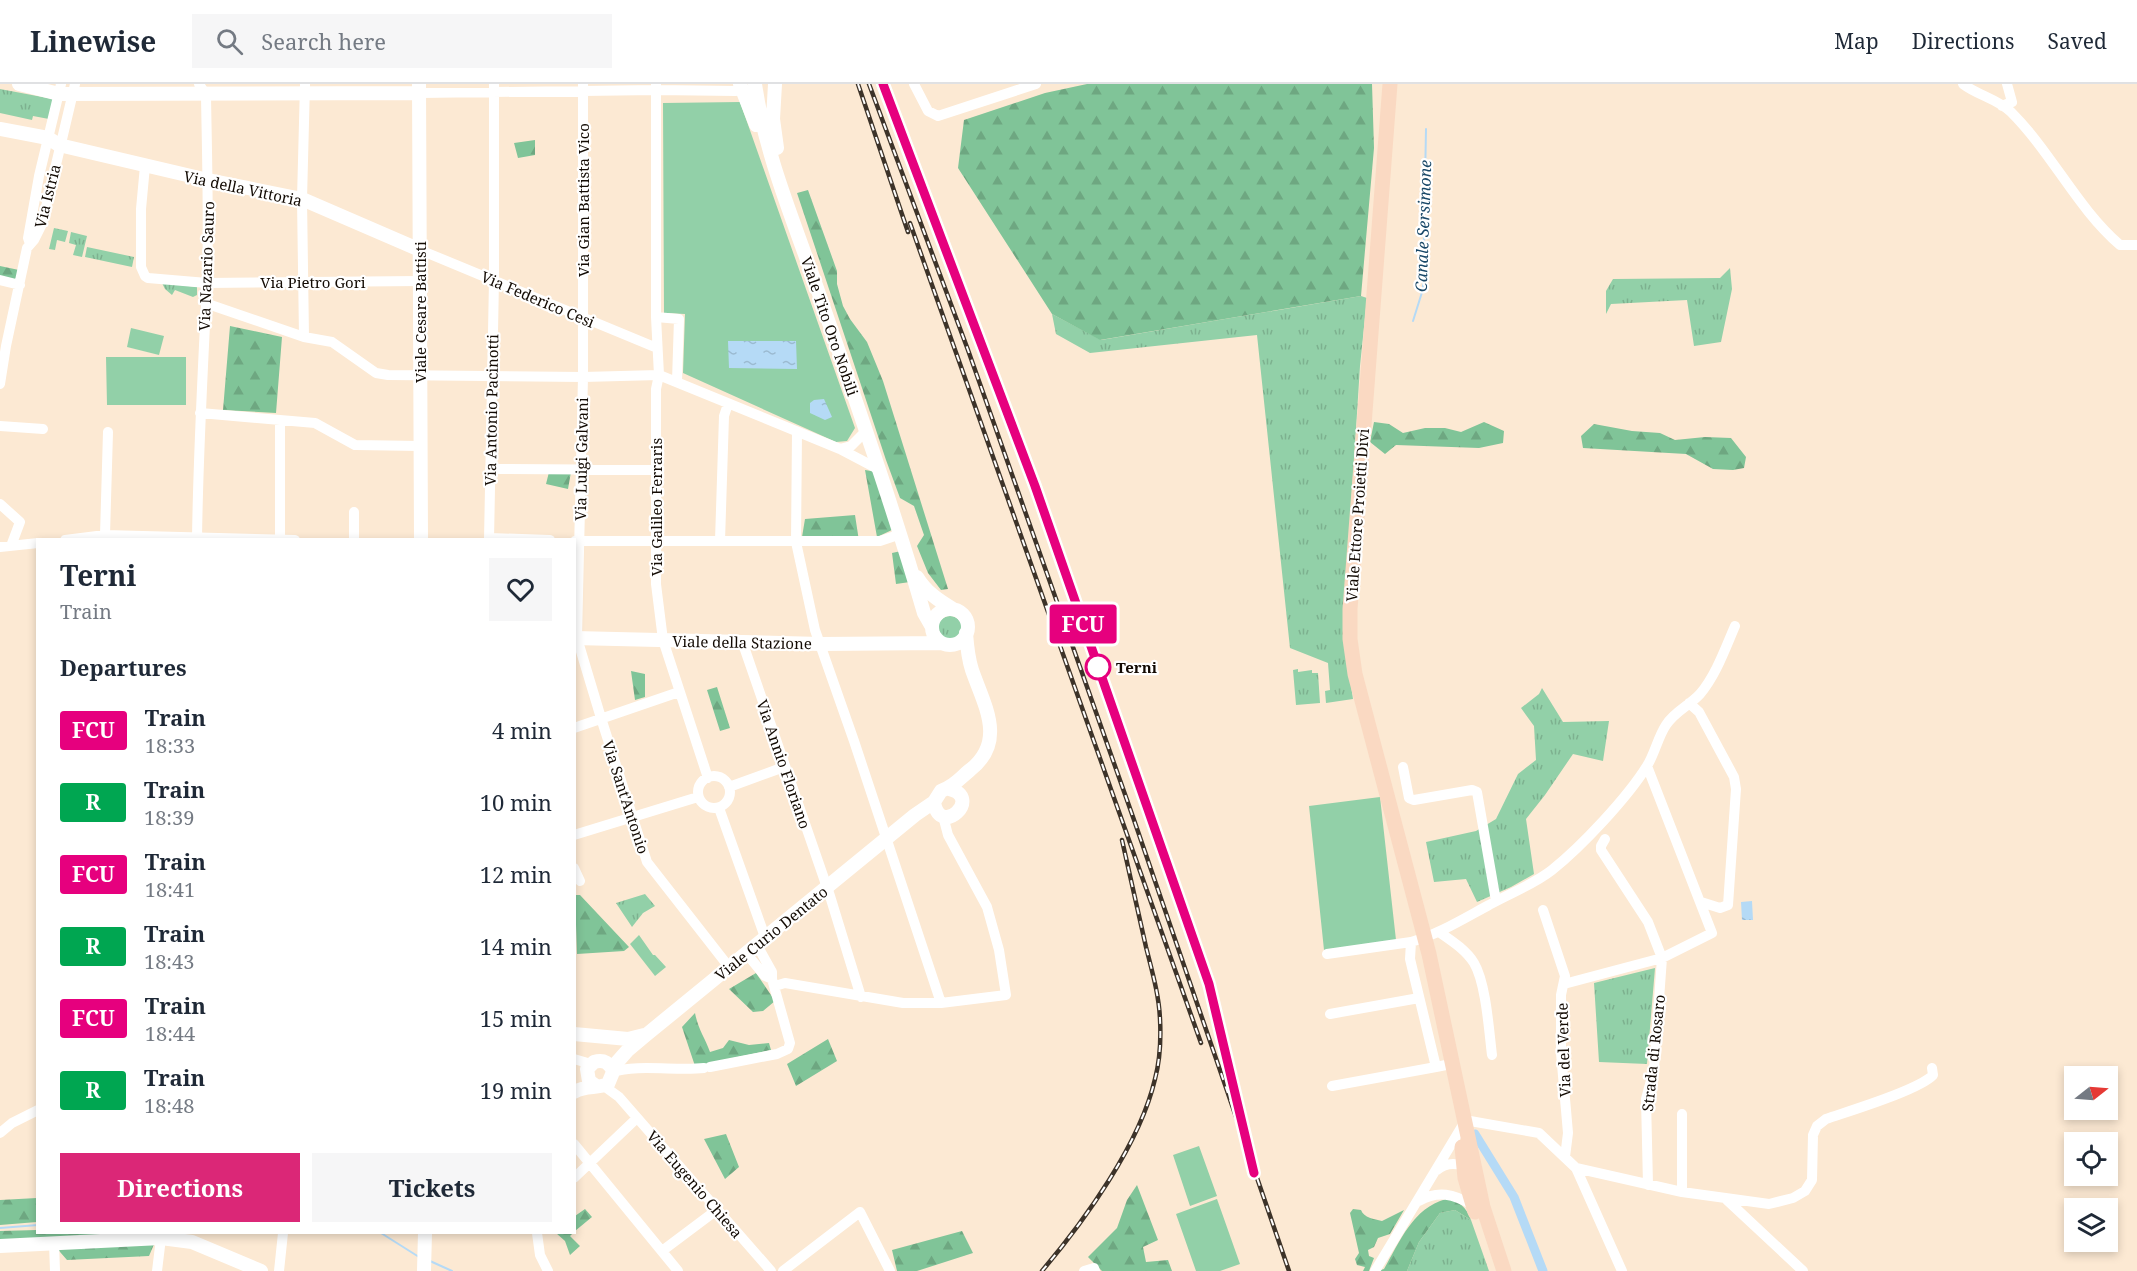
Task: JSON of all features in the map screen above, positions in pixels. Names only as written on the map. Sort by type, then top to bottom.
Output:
[{"type":"main road","name":"Viale Ettore Proietti Divi","points":[[1387,88],[1350,609],[1350,639],[1355,674],[1425,937],[1444,1066],[1464,1124]]},
{"type":"main road","points":[[1464,1124],[1462,1151],[1464,1166],[1504,1271]]},
{"type":"main road","points":[[1464,1124],[1478,1206],[1496,1271]]},
{"type":"street","points":[[20,84],[67,89],[738,88],[781,186]]},
{"type":"street","name":"Viale Tito Oro Nobili","points":[[755,84],[762,122],[781,186],[880,470],[924,613],[932,627]]},
{"type":"street","points":[[775,84],[773,119],[781,186]]},
{"type":"street","points":[[914,84],[928,111],[938,116],[1036,84]]},
{"type":"street","points":[[1963,84],[2009,110],[2031,134],[2102,229],[2120,245],[2137,245]]},
{"type":"street","points":[[2002,106],[2012,102],[2007,84]]},
{"type":"street","name":"Via Galileo Ferraris","points":[[656,87],[656,317],[659,375],[656,389],[656,584],[663,640],[708,778]]},
{"type":"street","name":"Via Antonio Pacinotti","points":[[489,538],[494,280],[494,88]]},
{"type":"street","name":"Via Gian Battista Vico","points":[[582,316],[583,88]]},
{"type":"street","name":"Via Istria","points":[[0,384],[27,248],[42,224],[53,141],[67,89]]},
{"type":"street","name":"Via Nazario Sauro","points":[[197,538],[200,413],[207,283],[208,180],[203,89]]},
{"type":"street","points":[[304,337],[302,199],[305,89]]},
{"type":"street","name":"Viale Cesare Battisti","points":[[420,89],[421,538]]},
{"type":"street","name":"Via della Vittoria","points":[[0,129],[145,166],[302,199],[420,250]]},
{"type":"street","name":"Via Pietro Gori","points":[[145,166],[141,209],[141,267],[148,278],[207,283],[420,281]]},
{"type":"street","name":"Via Federico Cesi","points":[[420,250],[657,348]]},
{"type":"street","points":[[0,280],[20,285]]},
{"type":"street","points":[[205,303],[304,337],[332,342],[376,373],[388,375],[583,377],[659,375],[840,449],[880,470]]},
{"type":"street","name":"Via Luigi Galvani","points":[[576,638],[583,377],[582,316]]},
{"type":"street","points":[[656,317],[680,319],[677,381]]},
{"type":"street","points":[[720,541],[724,416],[728,404]]},
{"type":"street","points":[[200,413],[315,423],[355,445],[420,446]]},
{"type":"street","points":[[280,420],[280,538]]},
{"type":"street","points":[[0,426],[43,429]]},
{"type":"street","points":[[840,449],[851,446],[866,430]]},
{"type":"street","points":[[105,535],[108,432]]},
{"type":"street","points":[[796,432],[796,542],[815,630],[941,1003]]},
{"type":"street","points":[[490,469],[657,470]]},
{"type":"street","points":[[0,504],[20,522],[6,546]]},
{"type":"street","points":[[354,512],[354,538]]},
{"type":"street","points":[[577,541],[880,541],[901,534]]},
{"type":"street","points":[[81,538],[105,535],[197,538]]},
{"type":"street","points":[[6,546],[36,543]]},
{"type":"street","name":"Viale Tito Oro Nobili","points":[[911,567],[922,585],[934,597],[952,609]]},
{"type":"street","points":[[972,669],[962,655],[935,636],[932,627],[936,616],[946,609],[962,614],[967,623],[967,651],[990,722],[989,744],[975,767]]},
{"type":"street","points":[[909,642],[920,632],[924,613]]},
{"type":"street","points":[[1327,954],[1425,937],[1526,886],[1551,870],[1621,800],[1647,766],[1666,726],[1677,711],[1689,704],[1704,688],[1719,664],[1735,626]]},
{"type":"street","points":[[945,644],[959,642],[966,633]]},
{"type":"street","name":"Viale della Stazione","points":[[576,638],[742,640],[821,644],[909,642],[945,644]]},
{"type":"street","name":"Via Sant'Antonio","points":[[576,638],[647,862],[729,967]]},
{"type":"street","name":"Via Annio Floriano","points":[[742,640],[827,888],[861,997]]},
{"type":"street","points":[[576,728],[679,692]]},
{"type":"street","points":[[1689,704],[1699,712],[1730,768],[1736,789],[1728,905],[1720,908],[1701,902]]},
{"type":"street","points":[[1564,984],[1662,958],[1712,933],[1647,766]]},
{"type":"street","points":[[729,787],[784,767]]},
{"type":"street","name":"Viale Curio Dentato","points":[[938,810],[940,791],[949,789],[975,767]]},
{"type":"street","name":"Viale Curio Dentato","points":[[607,1075],[627,1051],[915,815],[938,810],[954,816],[959,812],[962,806],[963,786],[975,767]]},
{"type":"street","points":[[1402,767],[1407,792],[1414,800],[1472,790],[1477,792],[1496,901]]},
{"type":"street","points":[[708,778],[722,779],[729,787],[729,797],[718,808],[708,807],[698,797],[699,786],[708,778]]},
{"type":"street","points":[[949,789],[954,790],[961,798]]},
{"type":"street","points":[[576,834],[698,797]]},
{"type":"street","points":[[718,808],[765,976],[773,982],[903,1003],[941,1003],[1005,995],[999,950],[987,907],[948,835],[938,810]]},
{"type":"street","name":"Strada di Rosaro","points":[[1605,839],[1601,850],[1648,922],[1662,958],[1654,1069],[1646,1099],[1648,1185]]},
{"type":"street","points":[[576,872],[580,881]]},
{"type":"street","name":"Via del Verde","points":[[1543,910],[1565,976],[1561,995],[1561,1053],[1568,1133],[1565,1157]]},
{"type":"street","points":[[1425,937],[1466,953],[1480,976],[1492,1056]]},
{"type":"street","name":"Viale Ettore Proietti Divi","points":[[1425,937],[1410,959],[1419,998],[1444,1066]]},
{"type":"street","points":[[589,1068],[589,1081],[623,1069],[707,1068],[777,1054],[788,1049],[790,1043],[773,982]]},
{"type":"street","points":[[1330,1014],[1419,998]]},
{"type":"street","points":[[576,1034],[628,1039],[646,1035]]},
{"type":"street","points":[[576,1060],[589,1068]]},
{"type":"street","points":[[576,1091],[589,1068],[598,1060],[607,1075]]},
{"type":"street","points":[[1332,1086],[1444,1066]]},
{"type":"street","points":[[1576,1168],[1727,1200],[1769,1204],[1793,1198],[1805,1191],[1812,1180],[1813,1135],[1817,1126],[1826,1119],[1929,1079],[1933,1075],[1932,1068]]},
{"type":"street","points":[[576,1091],[607,1075]]},
{"type":"street","name":"Via Eugenio Chiesa","points":[[607,1075],[619,1097],[771,1271]]},
{"type":"street","points":[[0,1133],[12,1123],[36,1111]]},
{"type":"street","points":[[1682,1114],[1682,1192]]},
{"type":"street","points":[[576,1176],[637,1118]]},
{"type":"street","points":[[1376,1271],[1464,1124],[1470,1121],[1539,1133],[1565,1157],[1576,1168],[1622,1271]]},
{"type":"street","points":[[576,1146],[678,1271]]},
{"type":"street","points":[[1435,1173],[1441,1166],[1452,1164],[1464,1166]]},
{"type":"street","points":[[1417,1203],[1431,1195],[1444,1194],[1461,1198],[1478,1206]]},
{"type":"street","points":[[1727,1200],[1803,1271]]},
{"type":"street","points":[[662,1251],[718,1209]]},
{"type":"street","points":[[783,1271],[860,1212],[890,1271]]},
{"type":"street","points":[[279,1271],[283,1234]]},
{"type":"street","points":[[424,1234],[424,1271]]},
{"type":"street","points":[[537,1234],[540,1255],[548,1271]]},
{"type":"street","points":[[0,1246],[54,1243],[84,1237],[161,1238],[192,1242],[261,1271]]},
{"type":"street","points":[[157,1271],[161,1238]]},
{"type":"street","points":[[54,1243],[55,1271]]},
{"type":"street","points":[[1084,1271],[1094,1268],[1095,1271]]},
{"type":"green space","points":[[1087,84],[1372,84],[1374,148],[1361,296],[1100,340],[1052,314],[958,168],[964,120],[1045,93]]},
{"type":"green space","points":[[0,89],[53,99],[49,119],[33,116],[32,120],[0,113]]},
{"type":"green space","points":[[740,102],[855,428],[847,441],[836,442],[683,373],[685,314],[664,313],[663,103]]},
{"type":"green space","points":[[535,140],[535,155],[518,158],[514,143]]},
{"type":"green space","points":[[808,190],[837,271],[837,284],[843,306],[867,342],[883,381],[948,589],[941,590],[928,573],[917,546],[924,535],[914,506],[900,498],[886,460],[797,193]]},
{"type":"green space","points":[[54,228],[68,231],[65,242],[57,240],[55,250],[49,249]]},
{"type":"green space","points":[[71,232],[87,236],[82,257],[73,255],[76,245],[69,243]]},
{"type":"green space","points":[[87,247],[134,257],[132,267],[85,257]]},
{"type":"green space","points":[[0,266],[19,270],[16,280],[0,276]]},
{"type":"green space","points":[[1730,268],[1732,289],[1721,342],[1694,346],[1687,300],[1611,304],[1606,314],[1606,291],[1613,279],[1720,278]]},
{"type":"green space","points":[[162,283],[197,287],[197,295],[193,297],[175,290],[172,295]]},
{"type":"green space","points":[[1361,296],[1367,298],[1360,366],[1343,633],[1353,699],[1326,703],[1325,691],[1330,690],[1328,663],[1290,648],[1257,335],[1090,353],[1056,334],[1052,314],[1101,340]]},
{"type":"green space","points":[[230,326],[282,337],[276,413],[223,410]]},
{"type":"green space","points":[[131,328],[164,336],[159,355],[127,347]]},
{"type":"green space","points":[[106,357],[186,357],[186,405],[107,405]]},
{"type":"green space","points":[[1374,422],[1389,424],[1403,433],[1425,428],[1445,428],[1461,432],[1484,422],[1504,431],[1503,443],[1479,448],[1396,445],[1385,454],[1370,442]]},
{"type":"green space","points":[[1594,424],[1632,431],[1660,433],[1675,440],[1705,437],[1731,438],[1746,457],[1744,468],[1713,469],[1686,454],[1583,448],[1581,436]]},
{"type":"green space","points":[[865,470],[877,472],[894,529],[877,537]]},
{"type":"green space","points":[[549,472],[571,472],[568,489],[546,484]]},
{"type":"green space","points":[[855,515],[859,541],[801,543],[805,519]]},
{"type":"green space","points":[[901,551],[910,582],[896,584],[892,553]]},
{"type":"green space","points":[[950,616],[958,620],[962,628],[958,636],[950,640],[942,636],[938,628],[942,620]]},
{"type":"green space","points":[[1298,669],[1298,672],[1312,670],[1312,673],[1318,673],[1320,703],[1296,705],[1293,670]]},
{"type":"green space","points":[[631,671],[645,674],[645,697],[635,700]]},
{"type":"green space","points":[[717,687],[730,728],[720,731],[707,690]]},
{"type":"green space","points":[[1542,688],[1563,722],[1609,721],[1603,761],[1573,754],[1526,819],[1534,874],[1477,902],[1466,879],[1434,882],[1426,842],[1476,831],[1496,819],[1518,774],[1536,760],[1534,726],[1521,708],[1539,694]]},
{"type":"green space","points":[[1380,797],[1396,940],[1324,950],[1309,806]]},
{"type":"green space","points":[[645,894],[655,906],[643,913],[632,927],[616,903]]},
{"type":"green space","points":[[576,895],[580,895],[629,947],[624,951],[577,954]]},
{"type":"green space","points":[[639,935],[653,955],[666,967],[655,976],[630,944]]},
{"type":"green space","points":[[1655,968],[1647,1064],[1599,1062],[1594,983]]},
{"type":"green space","points":[[756,973],[775,1001],[763,1011],[753,1012],[729,989]]},
{"type":"green space","points":[[695,1013],[710,1052],[723,1048],[729,1040],[749,1045],[769,1043],[771,1050],[695,1066],[682,1027]]},
{"type":"green space","points":[[828,1039],[837,1061],[796,1086],[787,1064]]},
{"type":"green space","points":[[726,1134],[739,1167],[725,1179],[704,1139]]},
{"type":"green space","points":[[1199,1146],[1217,1196],[1190,1206],[1173,1155]]},
{"type":"green space","points":[[1137,1185],[1158,1240],[1143,1247],[1146,1262],[1168,1260],[1172,1271],[1102,1271],[1088,1257],[1117,1228],[1127,1200]]},
{"type":"green space","points":[[36,1198],[36,1222],[0,1225],[0,1200]]},
{"type":"green space","points":[[1217,1199],[1240,1264],[1220,1271],[1196,1271],[1176,1214]]},
{"type":"green space","points":[[1446,1199],[1462,1205],[1471,1220],[1455,1210],[1440,1213],[1419,1242],[1407,1271],[1377,1271],[1384,1269],[1416,1218],[1435,1203]]},
{"type":"green space","points":[[585,1209],[592,1217],[576,1230],[576,1215]]},
{"type":"green space","points":[[1353,1209],[1361,1210],[1367,1216],[1382,1221],[1404,1210],[1390,1234],[1378,1238],[1374,1247],[1368,1250],[1369,1256],[1374,1258],[1369,1271],[1363,1271],[1365,1267],[1357,1265],[1355,1259],[1359,1253],[1350,1213]]},
{"type":"green space","points":[[1455,1210],[1471,1220],[1489,1271],[1407,1271],[1419,1242],[1440,1213]]},
{"type":"green space","points":[[36,1230],[36,1234],[164,1234],[155,1242],[149,1256],[67,1260],[54,1245],[0,1250],[0,1231]]},
{"type":"green space","points":[[962,1231],[973,1253],[917,1271],[897,1271],[892,1250]]},
{"type":"green space","points":[[557,1234],[572,1234],[570,1236],[580,1246],[570,1255],[565,1241]]},
{"type":"water","points":[[728,341],[796,341],[797,369],[729,368]]},
{"type":"water","points":[[824,399],[832,417],[825,420],[810,413],[810,403]]},
{"type":"water","points":[[1752,901],[1753,920],[1742,920],[1741,902]]},
{"type":"waterway","name":"Canale Sersimone","points":[[1413,321],[1423,289],[1426,129]]},
{"type":"waterway","name":"Canale Sersimone","points":[[1475,1134],[1514,1197],[1543,1271]]},
{"type":"waterway","points":[[0,1228],[36,1225]]},
{"type":"waterway","points":[[383,1234],[419,1257]]},
{"type":"waterway","points":[[430,1261],[452,1271]]},
{"type":"railway","points":[[858,84],[908,232]]},
{"type":"railway","points":[[869,84],[968,350],[1133,817],[1289,1271]]},
{"type":"railway","points":[[910,223],[1201,1043]]},
{"type":"railway","points":[[1042,1271],[1093,1205],[1124,1155],[1148,1104],[1157,1072],[1160,1034],[1158,1001],[1122,840]]},
{"type":"train","name":"FCU","points":[[883,84],[1035,486],[1209,984],[1254,1173]]},
{"type":"place","name":"Terni","points":[[1098,667]]}]
